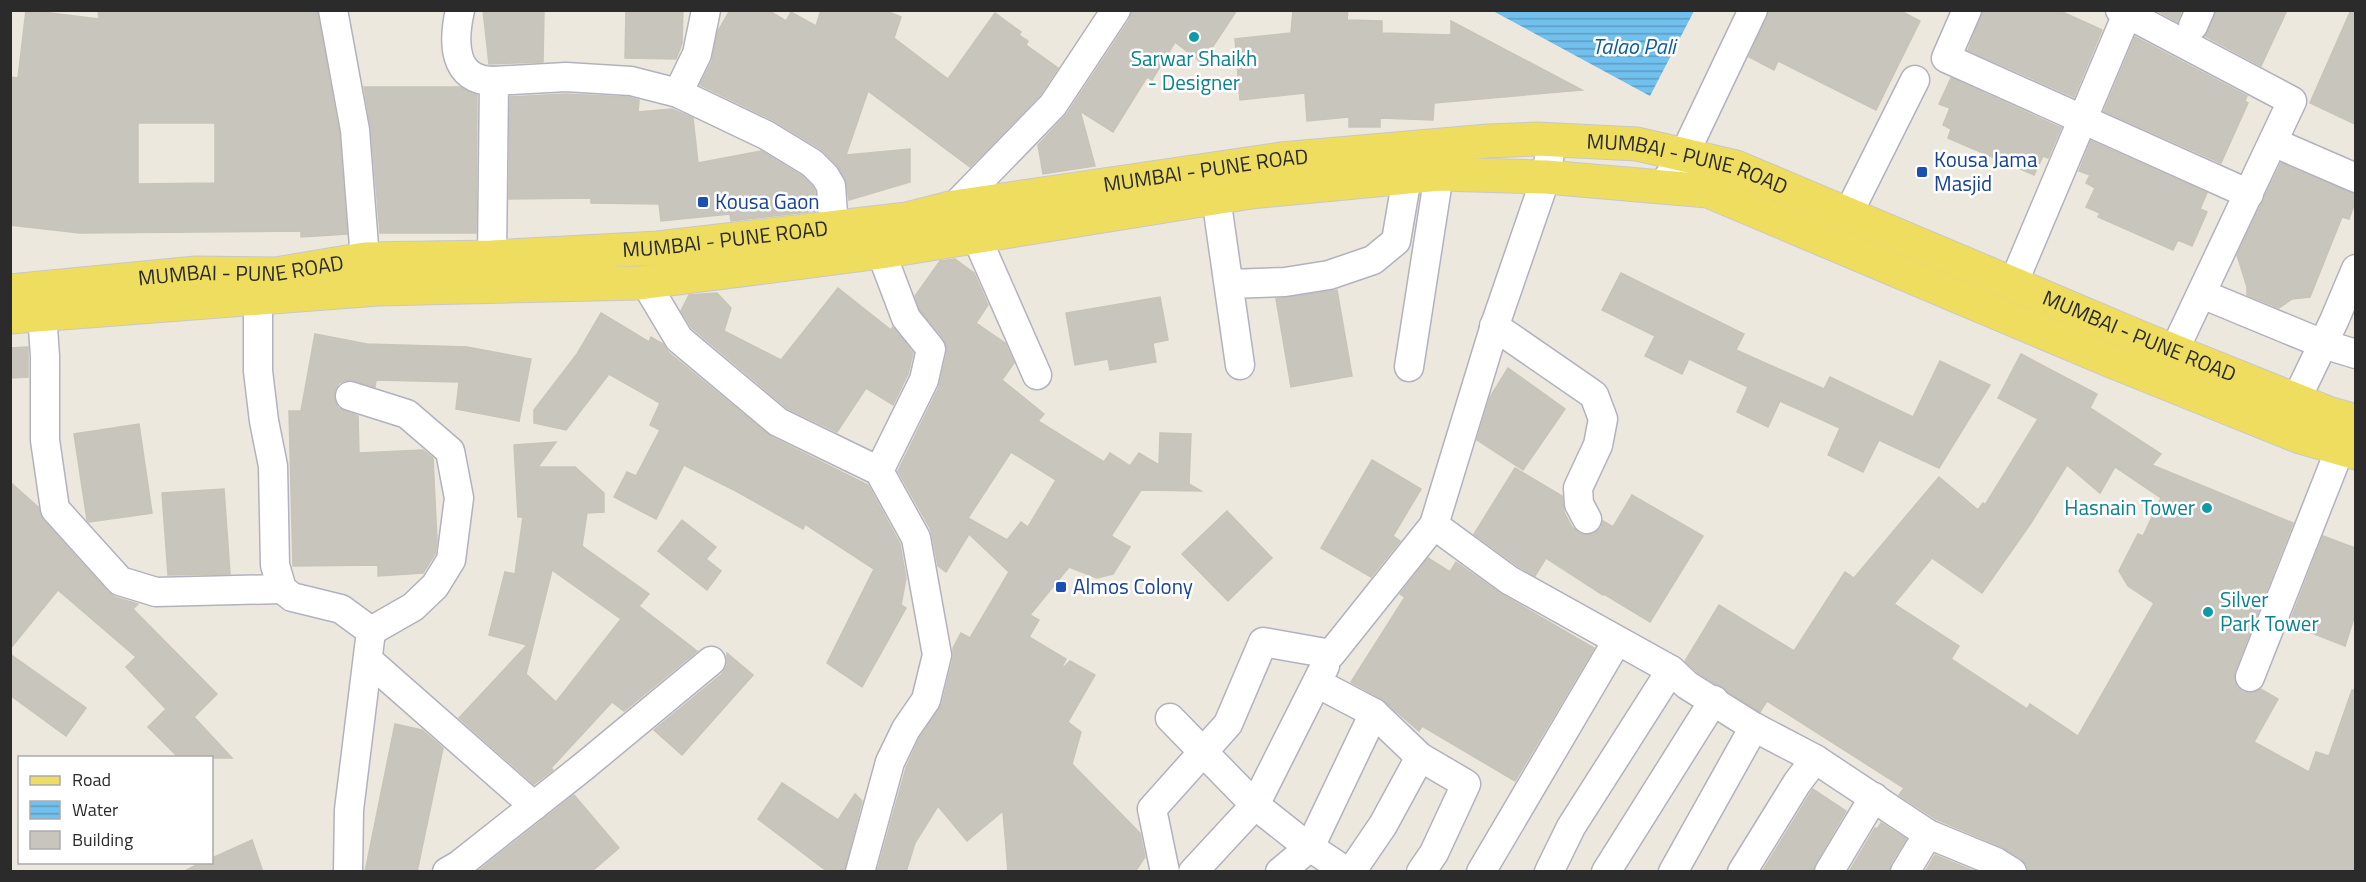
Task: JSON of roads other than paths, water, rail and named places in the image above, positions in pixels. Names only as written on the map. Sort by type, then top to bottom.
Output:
[{"type":"main road","name":"MUMBAI - PUNE ROAD","points":[[10,291],[196,273],[276,274],[365,259],[658,248],[908,219],[954,207],[1139,182],[1281,159],[1488,141],[1552,140],[1636,144],[1736,167],[2296,400],[2350,441]]},
{"type":"main road","name":"MUMBAI - PUNE ROAD","points":[[26,316],[378,288],[645,282],[881,252],[1251,192],[1423,175],[1546,177],[1708,191],[2121,365],[2300,437],[2350,441]]},
{"type":"street","points":[[333,10],[355,130],[365,259]]},
{"type":"street","points":[[460,10],[455,47],[459,61],[467,72],[476,78],[482,81],[566,77],[631,81],[678,93],[766,135],[812,163],[831,186],[834,228]]},
{"type":"street","points":[[678,93],[697,54],[706,10]]},
{"type":"street","points":[[954,207],[1053,105],[1116,10]]},
{"type":"street","points":[[1662,186],[1684,155],[1753,10]]},
{"type":"street","points":[[1967,10],[1946,58],[2249,194]]},
{"type":"street","points":[[2013,284],[2083,120],[2124,12],[2292,101],[2174,351]]},
{"type":"street","points":[[1848,214],[1915,80]]},
{"type":"street","points":[[492,256],[494,81]]},
{"type":"street","points":[[1193,872],[1256,805],[1331,654],[1434,525],[1494,326],[1546,177],[1552,140]]},
{"type":"street","points":[[2273,142],[2355,178]]},
{"type":"street","points":[[1229,284],[1285,282],[1329,275],[1372,260],[1396,241],[1423,175]]},
{"type":"street","points":[[1409,367],[1423,175]]},
{"type":"street","points":[[1216,197],[1240,365]]},
{"type":"street","points":[[976,236],[1037,375]]},
{"type":"street","points":[[879,471],[924,380],[931,349],[906,318],[881,252]]},
{"type":"street","points":[[2296,400],[2355,269]]},
{"type":"street","points":[[645,282],[679,339],[778,422],[879,471],[916,538],[937,655],[926,700],[906,729],[890,762],[860,872]]},
{"type":"street","points":[[2202,294],[2323,344],[2355,354]]},
{"type":"street","points":[[258,298],[258,371],[264,421],[273,466],[275,565],[282,589],[292,597],[341,609],[371,631]]},
{"type":"street","points":[[26,316],[55,509],[120,581],[156,592],[282,589]]},
{"type":"street","points":[[1494,326],[1594,395],[1603,418],[1598,445],[1578,488],[1579,504],[1587,519]]},
{"type":"street","points":[[350,396],[407,414],[450,451],[459,498],[451,560],[435,586],[413,607],[371,631]]},
{"type":"street","points":[[2250,677],[2350,441]]},
{"type":"street","points":[[1434,525],[1509,580],[1671,670],[1687,685],[1754,727],[1815,759],[1928,834],[1999,868]]},
{"type":"street","points":[[348,872],[349,810],[371,631]]},
{"type":"street","points":[[1481,872],[1617,641]]},
{"type":"street","points":[[1165,872],[1152,809],[1228,724],[1263,642],[1331,654]]},
{"type":"street","points":[[368,660],[534,806]]},
{"type":"street","points":[[447,872],[534,806],[711,661]]},
{"type":"street","points":[[1549,872],[1571,827],[1671,670]]},
{"type":"street","points":[[1317,683],[1374,713],[1420,757],[1466,784],[1434,853],[1421,872]]},
{"type":"street","points":[[1606,872],[1713,700]]},
{"type":"street","points":[[1280,872],[1310,847],[1374,713]]},
{"type":"street","points":[[1170,718],[1256,805],[1310,847],[1349,872],[1383,825],[1420,757]]},
{"type":"street","points":[[1673,872],[1754,727]]},
{"type":"street","points":[[1742,872],[1797,783],[1815,759]]},
{"type":"street","points":[[1829,872],[1874,797]]},
{"type":"street","points":[[1905,872],[1928,834]]},
{"type":"water","name":"Talao Pali","points":[[1493,11],[1694,11],[1650,96]]},
{"type":"place","name":"Sarwar Shaikh - Designer","points":[[1194,37]]},
{"type":"place","name":"Kousa Jama Masjid","points":[[1922,172]]},
{"type":"place","name":"Kousa Gaon","points":[[703,202]]},
{"type":"place","name":"Hasnain Tower","points":[[2207,508]]},
{"type":"place","name":"Almos Colony","points":[[1061,587]]},
{"type":"place","name":"Silver Park Tower","points":[[2208,612]]}]
